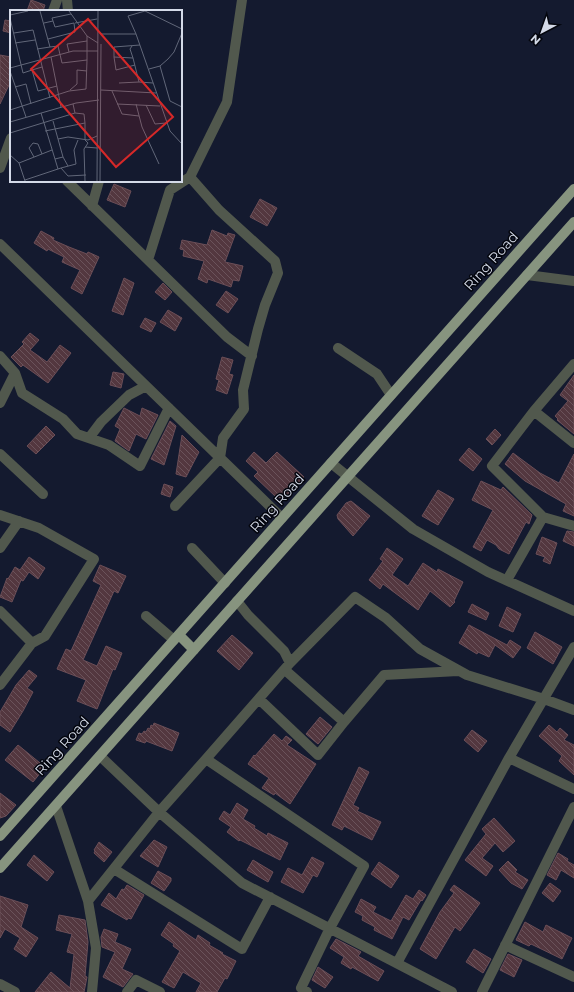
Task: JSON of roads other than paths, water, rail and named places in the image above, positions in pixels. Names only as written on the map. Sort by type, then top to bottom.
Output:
[{"type":"main road","name":"Ring Road","points":[[0,836],[574,189]]},
{"type":"main road","points":[[0,868],[574,222]]},
{"type":"main road","points":[[176,638],[194,650]]},
{"type":"street","points":[[53,10],[57,0]]},
{"type":"street","points":[[67,0],[68,10]]},
{"type":"street","points":[[148,260],[170,190],[190,177],[227,102],[242,0]]},
{"type":"street","points":[[0,168],[10,141]]},
{"type":"street","points":[[176,506],[220,458],[223,438],[244,409],[243,390],[266,305],[278,273],[275,261],[219,210],[190,177]]},
{"type":"street","points":[[68,182],[227,337],[252,356]]},
{"type":"street","points":[[92,206],[99,182]]},
{"type":"street","points":[[0,244],[282,518]]},
{"type":"street","points":[[527,275],[574,282]]},
{"type":"street","points":[[338,348],[377,374],[391,395]]},
{"type":"street","points":[[0,356],[15,373],[22,393],[63,419],[77,434],[109,445],[140,466],[169,408]]},
{"type":"street","points":[[574,364],[534,411],[492,466],[543,517],[574,526]]},
{"type":"street","points":[[0,403],[15,373]]},
{"type":"street","points":[[89,438],[101,422],[129,395],[146,386]]},
{"type":"street","points":[[534,411],[574,443]]},
{"type":"street","points":[[0,454],[43,494]]},
{"type":"street","points":[[331,463],[413,529],[488,572],[574,611]]},
{"type":"street","points":[[0,515],[38,528],[94,559],[46,636],[32,643],[0,685]]},
{"type":"street","points":[[506,580],[543,517]]},
{"type":"street","points":[[0,548],[19,522]]},
{"type":"street","points":[[192,548],[225,583]]},
{"type":"street","points":[[88,900],[159,812],[288,666],[355,597],[386,618],[420,649],[459,671],[467,675],[574,710]]},
{"type":"street","points":[[238,601],[248,615],[284,651],[288,666],[344,722]]},
{"type":"street","points":[[0,611],[32,643]]},
{"type":"street","points":[[146,616],[176,638]]},
{"type":"street","points":[[397,963],[509,758],[574,647]]},
{"type":"street","points":[[259,699],[318,755],[344,722],[384,676],[459,671]]},
{"type":"street","points":[[100,756],[159,812],[242,883],[452,992]]},
{"type":"street","points":[[509,758],[574,789]]},
{"type":"street","points":[[206,759],[364,866],[330,928],[301,988],[307,992]]},
{"type":"street","points":[[56,806],[88,900],[96,948],[92,992]]},
{"type":"street","points":[[482,992],[574,807]]},
{"type":"street","points":[[114,869],[242,949],[270,897]]},
{"type":"street","points":[[505,945],[574,977]]},
{"type":"street","points":[[127,992],[136,980],[160,992]]},
{"type":"street","points":[[0,984],[15,992]]}]
